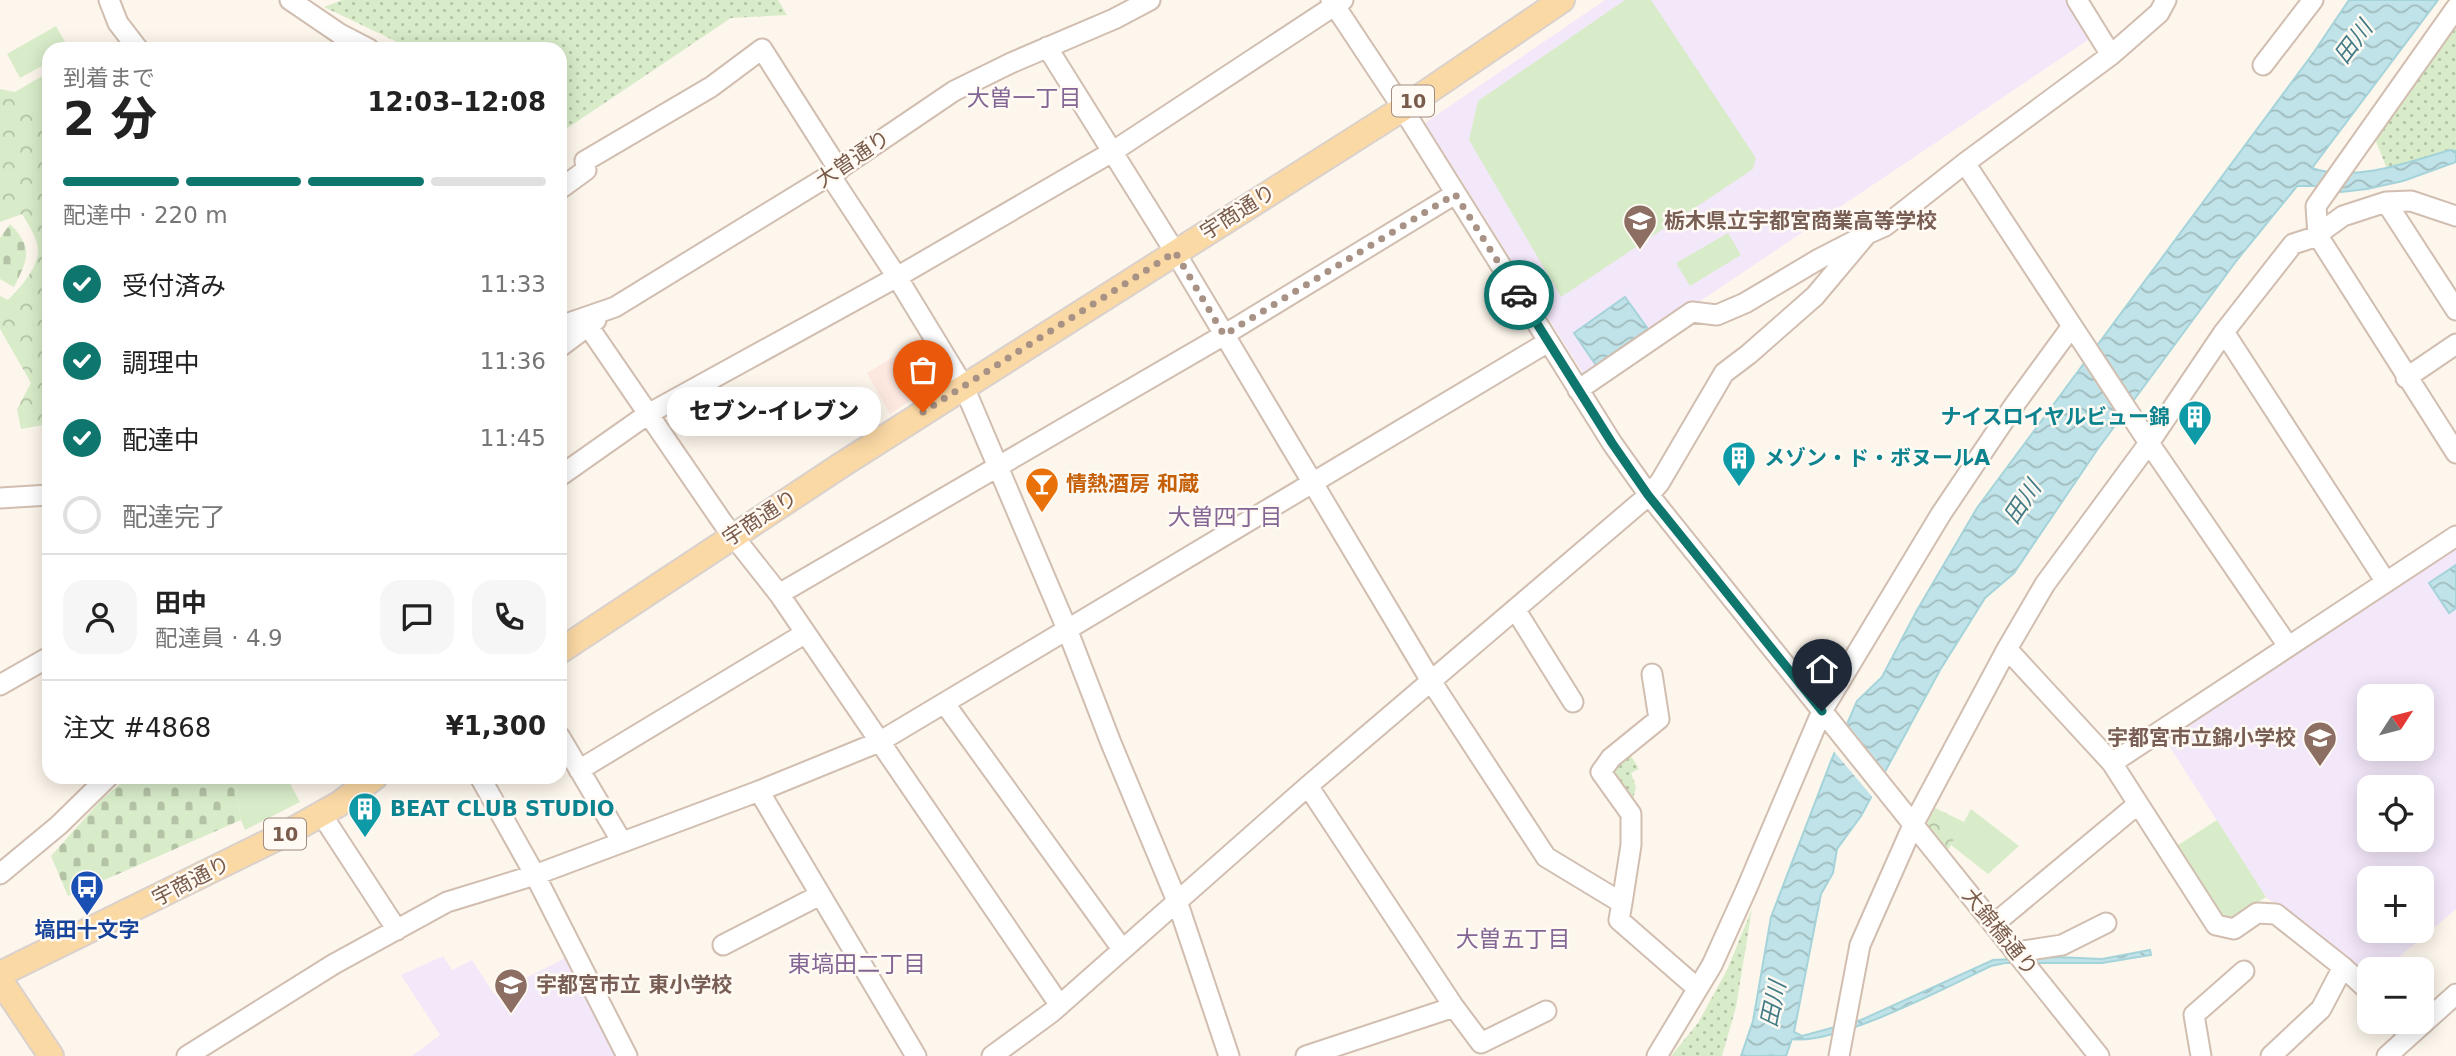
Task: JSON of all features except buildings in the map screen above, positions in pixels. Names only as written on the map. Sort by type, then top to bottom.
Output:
[{"type":"main road","name":"宇商通り","points":[[567,646],[964,387],[1402,109],[1562,0]]},
{"type":"main road","name":"宇商通り","points":[[0,974],[322,815],[361,784]]},
{"type":"main road","points":[[0,980],[51,1056]]},
{"type":"street","points":[[109,0],[118,23],[133,42]]},
{"type":"street","points":[[290,0],[356,42]]},
{"type":"street","name":"大曽通り","points":[[567,323],[615,306],[834,173],[954,91],[1150,0]]},
{"type":"street","points":[[2077,0],[2111,55]]},
{"type":"street","points":[[1578,390],[1692,312],[1717,315],[1745,303],[1819,259],[1885,226],[2111,55],[2159,13],[2166,0]]},
{"type":"street","points":[[2263,65],[2313,0]]},
{"type":"street","points":[[567,471],[648,414],[897,277],[1112,152],[1336,2],[1612,443],[1648,495],[1825,715]]},
{"type":"street","points":[[2456,8],[2316,206],[2318,234],[2406,378],[2456,453]]},
{"type":"street","points":[[1047,47],[1175,252],[1432,681],[1546,857],[1622,903]]},
{"type":"street","points":[[567,184],[586,170],[585,161],[711,87],[762,49],[964,387],[1067,629],[1177,901],[1229,1056]]},
{"type":"street","points":[[1965,163],[2146,438],[2288,646]]},
{"type":"street","points":[[779,594],[1224,335],[1455,194]]},
{"type":"street","points":[[1839,1056],[1860,945],[1914,823],[2045,584],[2146,438],[2293,244],[2318,234],[2343,216],[2386,202],[2411,201],[2456,216]]},
{"type":"street","points":[[2386,202],[2456,310]]},
{"type":"street","points":[[992,1056],[1052,1012],[1308,786],[1648,495],[1660,482],[1724,373],[1815,296],[1867,234]]},
{"type":"street","points":[[567,342],[615,306]]},
{"type":"street","points":[[588,326],[733,536],[779,594],[1059,1004]]},
{"type":"street","points":[[2224,332],[2386,582]]},
{"type":"street","points":[[1657,1056],[1712,965],[1825,715],[1941,514],[2015,404],[2076,333]]},
{"type":"street","points":[[187,1056],[334,964],[447,902],[535,875],[759,791],[879,742],[1548,342]]},
{"type":"street","points":[[2406,378],[2456,344]]},
{"type":"street","points":[[0,498],[42,495]]},
{"type":"street","points":[[2112,763],[2456,536]]},
{"type":"street","points":[[1514,609],[1573,702]]},
{"type":"street","points":[[579,770],[804,634]]},
{"type":"street","points":[[2007,649],[2112,763],[2216,925],[2234,929],[2258,913],[2276,914],[2357,980]]},
{"type":"street","points":[[0,685],[42,661]]},
{"type":"street","points":[[1652,674],[1659,719],[1611,758],[1601,772],[1631,814],[1632,845],[1619,920],[1697,988]]},
{"type":"street","points":[[945,704],[1122,949]]},
{"type":"street","name":"大錦橋通り","points":[[1825,715],[2099,1056]]},
{"type":"street","points":[[567,749],[622,842]]},
{"type":"street","points":[[0,874],[59,825],[101,784]]},
{"type":"street","points":[[484,784],[535,875],[626,1056]]},
{"type":"street","points":[[1308,786],[1454,1007],[1481,1043],[1546,1012]]},
{"type":"street","points":[[759,791],[916,1056]]},
{"type":"street","points":[[1994,924],[2138,804]]},
{"type":"street","points":[[322,815],[397,930]]},
{"type":"street","points":[[723,946],[820,895]]},
{"type":"street","points":[[2016,952],[2062,945],[2106,923]]},
{"type":"street","points":[[2271,1056],[2321,1009],[2343,967]]},
{"type":"street","points":[[2201,1056],[2194,1014],[2244,971]]},
{"type":"street","points":[[2434,1009],[2456,995]]},
{"type":"street","points":[[1306,1056],[1454,1007]]},
{"type":"street","points":[[2392,1054],[2401,1034]]},
{"type":"shaded area","name":"栃木県立宇都宮商業高等学校","points":[[1605,0],[2071,0],[2091,38],[1586,378],[1425,123]]},
{"type":"shaded area","points":[[925,338],[947,376],[890,414],[867,373]]},
{"type":"shaded area","name":"宇都宮市立錦小学校","points":[[2456,549],[2456,909],[2434,928],[2434,866],[2357,866],[2357,943],[2416,943],[2399,957],[2357,957],[2357,969],[2266,897],[2164,738]]},
{"type":"shaded area","name":"宇都宮市立 東小学校","points":[[443,956],[452,970],[472,960],[494,994],[567,957],[615,1056],[412,1056],[440,1035],[401,975]]},
{"type":"green space","points":[[342,0],[778,0],[787,15],[731,18],[567,128],[567,42],[397,42],[324,7]]},
{"type":"green space","points":[[1625,0],[1651,0],[1756,158],[1753,169],[1561,297],[1469,140],[1478,101]]},
{"type":"green space","points":[[2456,25],[2456,151],[2450,150],[2387,169],[2373,134]]},
{"type":"green space","points":[[56,26],[65,42],[42,42],[42,66],[20,78],[7,54]]},
{"type":"green space","points":[[42,76],[42,145],[0,122],[0,89],[15,92]]},
{"type":"green space","points":[[23,98],[42,116],[42,425],[21,429],[17,409],[31,383],[0,329],[0,296],[8,300],[23,283],[32,270],[38,249],[34,235],[22,214],[0,222],[0,99]]},
{"type":"green space","points":[[10,224],[26,247],[23,269],[14,287],[0,279],[0,238]]},
{"type":"green space","points":[[1728,233],[1741,255],[1690,286],[1676,263]]},
{"type":"green space","points":[[1628,751],[1639,769],[1631,773],[1636,787],[1632,803],[1611,770]]},
{"type":"green space","points":[[120,784],[235,784],[241,820],[68,896],[51,856],[101,800]]},
{"type":"green space","points":[[235,784],[290,784],[300,802],[245,830]]},
{"type":"green space","points":[[1935,808],[1964,822],[1948,850],[1926,825]]},
{"type":"green space","points":[[1971,809],[2019,846],[1988,874],[1951,845]]},
{"type":"green space","points":[[2217,820],[2266,897],[2230,921],[2219,921],[2172,849]]},
{"type":"green space","points":[[1752,909],[1736,1007],[1722,1056],[1671,1056],[1698,1023],[1727,970]]},
{"type":"water","name":"田川","points":[[2349,0],[2438,0],[2312,168],[2328,172],[2363,172],[2450,150],[2456,151],[2456,162],[2403,181],[2367,189],[2341,192],[2317,186],[2297,186],[2237,260],[2097,450],[2014,573],[1985,598],[1940,670],[1861,816],[1837,849],[1833,873],[1821,894],[1794,1032],[1802,1036],[1861,1020],[1993,960],[2056,957],[2102,959],[2150,950],[2151,955],[2102,963],[2005,963],[1991,966],[1863,1024],[1811,1039],[1792,1039],[1786,1056],[1741,1056],[1753,1021],[1771,917],[1857,701],[1882,677],[1916,612],[1977,508],[2314,52]]},
{"type":"water","points":[[1625,297],[1648,329],[1596,365],[1574,333]]},
{"type":"water","points":[[2456,565],[2456,608],[2449,613],[2429,583]]},
{"type":"pier","points":[[1845,721],[1887,774],[1874,799],[1832,749]]},
{"type":"way so far","points":[[923,412],[1175,252],[1224,335],[1455,194],[1519,295]]},
{"type":"place","name":"栃木県立宇都宮商業高等学校","points":[[1640,251]]},
{"type":"place","name":"セブン-イレブン","points":[[923,412]]},
{"type":"place","name":"ナイスロイヤルビュー錦","points":[[2195,447]]},
{"type":"place","name":"メゾン・ド・ボヌールA","points":[[1739,488]]},
{"type":"place","name":"情熱酒房 和蔵","points":[[1042,514]]},
{"type":"place","name":"宇都宮市立錦小学校","points":[[2320,768]]},
{"type":"place","name":"BEAT CLUB STUDIO","points":[[365,839]]},
{"type":"place","name":"塙田十文字","points":[[87,917]]},
{"type":"place","name":"宇都宮市立 東小学校","points":[[511,1015]]},
{"type":"district","name":"大曽一丁目","points":[[1024,98]]},
{"type":"district","name":"大曽四丁目","points":[[1225,517]]},
{"type":"district","name":"大曽五丁目","points":[[1513,939]]},
{"type":"district","name":"東塙田二丁目","points":[[857,964]]},
{"type":"route","points":[[1519,295],[1648,495],[1822,711]]}]
